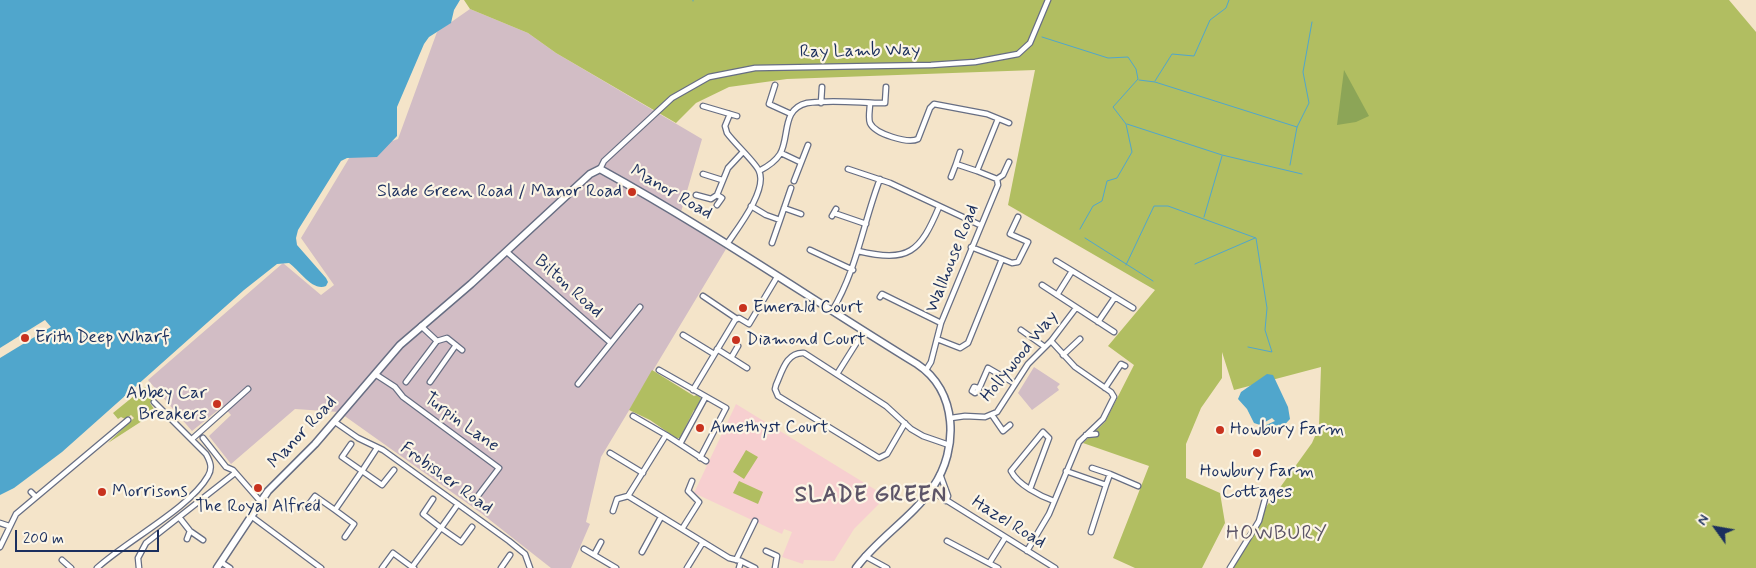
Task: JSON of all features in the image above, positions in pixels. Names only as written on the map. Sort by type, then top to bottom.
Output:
[{"type":"street","name":"Ray Lamb Way","points":[[652,116],[684,90],[709,77],[755,68],[931,65],[975,62],[1018,54],[1030,43],[1048,0]]},
{"type":"street","points":[[775,85],[769,104],[791,114]]},
{"type":"street","points":[[820,103],[822,87]]},
{"type":"street","points":[[759,171],[775,161],[781,153],[786,123],[791,114],[806,103],[885,103],[886,88]]},
{"type":"street","points":[[870,103],[870,122],[874,129],[907,142],[918,139],[930,108],[934,104],[961,108],[1009,123]]},
{"type":"street","points":[[703,106],[737,116]]},
{"type":"street","points":[[727,244],[751,206],[760,183],[759,171],[742,153],[725,126],[730,114]]},
{"type":"street","name":"Manor Road","points":[[219,565],[261,502],[335,422],[400,345],[507,252],[590,174],[600,169],[604,161],[652,116]]},
{"type":"street","points":[[977,171],[998,119]]},
{"type":"street","points":[[794,181],[808,145]]},
{"type":"street","points":[[951,177],[960,152]]},
{"type":"street","points":[[696,195],[711,199],[717,195],[728,168],[742,153]]},
{"type":"street","points":[[781,153],[800,162]]},
{"type":"street","name":"Wallhouse Road","points":[[926,370],[931,362],[941,323],[998,185],[997,179],[1003,175],[1009,162]]},
{"type":"street","points":[[956,164],[997,179]]},
{"type":"street","name":"Manor Road","points":[[600,169],[676,212],[926,370]]},
{"type":"street","points":[[848,169],[880,179],[980,226]]},
{"type":"street","points":[[703,174],[722,180]]},
{"type":"street","points":[[832,311],[853,270],[880,179]]},
{"type":"street","points":[[772,243],[791,188]]},
{"type":"street","points":[[717,195],[722,198],[717,205]]},
{"type":"street","points":[[751,206],[766,215],[780,220]]},
{"type":"street","points":[[858,250],[889,256],[910,251],[928,234],[939,207]]},
{"type":"street","points":[[784,208],[800,214]]},
{"type":"street","points":[[834,213],[866,224]]},
{"type":"street","points":[[971,247],[1002,260],[1012,263],[1018,262],[1028,242],[1010,234],[1018,216]]},
{"type":"street","points":[[810,250],[853,270]]},
{"type":"street","name":"Bilton Road","points":[[507,252],[611,343]]},
{"type":"street","points":[[937,339],[960,348],[968,343],[1002,260]]},
{"type":"street","points":[[1056,261],[1133,308]]},
{"type":"street","name":"Hollywood Way","points":[[1057,295],[1072,271]]},
{"type":"street","points":[[703,296],[737,319],[749,324],[777,277]]},
{"type":"street","name":"Hollywood Way","points":[[1042,285],[1114,332]]},
{"type":"street","points":[[882,294],[941,323]]},
{"type":"street","points":[[1098,322],[1115,296]]},
{"type":"street","name":"Bilton Road","points":[[578,384],[640,306]]},
{"type":"street","name":"Hollywood Way","points":[[951,418],[992,415],[1002,406],[1014,383],[1076,308]]},
{"type":"street","points":[[693,390],[737,319]]},
{"type":"street","points":[[421,326],[437,341]]},
{"type":"street","points":[[1021,330],[1045,347]]},
{"type":"street","points":[[837,374],[864,331]]},
{"type":"street","points":[[683,335],[715,352],[731,358],[747,368]]},
{"type":"street","points":[[406,382],[437,341],[447,338],[462,350]]},
{"type":"street","points":[[1063,355],[1080,339]]},
{"type":"street","points":[[1027,551],[1054,501],[1079,442],[1102,419],[1113,398],[1112,393],[1082,372],[1050,341]]},
{"type":"street","points":[[430,382],[456,345]]},
{"type":"street","points":[[731,358],[738,346]]},
{"type":"street","points":[[904,424],[887,454],[879,458],[776,393],[776,385],[789,358],[799,353],[804,353],[886,406],[904,424],[922,436],[949,445]]},
{"type":"street","points":[[1105,388],[1120,364],[1125,366]]},
{"type":"street","points":[[978,388],[989,366],[1014,383]]},
{"type":"street","points":[[660,370],[727,410],[700,458]]},
{"type":"street","points":[[856,568],[865,556],[930,490],[940,473],[949,445],[951,418],[943,393],[926,370]]},
{"type":"street","name":"Turpin Lane","points":[[375,374],[395,387],[403,397],[499,468],[474,501]]},
{"type":"street","points":[[192,439],[248,389]]},
{"type":"street","points":[[680,444],[705,398]]},
{"type":"street","points":[[97,568],[176,508],[208,476],[211,465],[208,458],[192,439],[154,402]]},
{"type":"street","points":[[992,415],[1001,432],[1010,425]]},
{"type":"street","points":[[633,416],[706,461]]},
{"type":"street","points":[[0,547],[16,514],[128,420]]},
{"type":"street","name":"Frobisher Road","points":[[335,422],[377,448],[458,504],[525,554],[530,568]]},
{"type":"street","points":[[1030,489],[1049,438],[1044,432],[1011,471],[1015,478],[1030,489],[1054,501]]},
{"type":"street","points":[[1086,435],[1096,434]]},
{"type":"street","points":[[617,499],[628,496],[666,435]]},
{"type":"street","points":[[203,438],[226,467],[261,502]]},
{"type":"street","points":[[351,444],[342,458],[382,485],[394,470]]},
{"type":"street","points":[[335,510],[377,448]]},
{"type":"street","points":[[610,453],[643,473]]},
{"type":"street","points":[[1092,468],[1138,486]]},
{"type":"street","points":[[1066,472],[1106,485]]},
{"type":"street","name":"Hazel Road","points":[[940,473],[948,496],[946,500]]},
{"type":"street","points":[[139,568],[138,558],[146,543],[178,516],[235,474]]},
{"type":"street","points":[[1091,532],[1110,474]]},
{"type":"street","points":[[682,529],[698,502],[688,491],[692,481]]},
{"type":"street","name":"Hazel Road","points":[[930,490],[1027,551],[1046,566],[1055,568]]},
{"type":"street","points":[[31,492],[36,497]]},
{"type":"street","points":[[613,494],[617,499]]},
{"type":"street","points":[[306,508],[315,496],[354,524],[345,538]]},
{"type":"street","points":[[628,496],[729,558],[739,560],[755,568]]},
{"type":"street","points":[[433,499],[423,514],[441,528],[461,542],[472,527]]},
{"type":"street","points":[[613,511],[617,499]]},
{"type":"street","points":[[1230,568],[1259,521],[1265,499]]},
{"type":"street","points":[[382,568],[393,554],[413,567],[458,504]]},
{"type":"street","points":[[178,516],[190,531],[203,540]]},
{"type":"street","points":[[252,516],[321,568]]},
{"type":"street","points":[[642,552],[660,517]]},
{"type":"street","points":[[739,568],[739,560],[755,521]]},
{"type":"street","points":[[0,523],[9,526]]},
{"type":"street","points":[[187,539],[190,531]]},
{"type":"street","points":[[990,562],[1005,538]]},
{"type":"street","points":[[947,541],[990,562],[998,568]]},
{"type":"street","points":[[594,555],[601,542]]},
{"type":"street","points":[[687,568],[703,542]]},
{"type":"street","points":[[584,550],[616,568]]},
{"type":"street","points":[[766,551],[777,556],[775,568]]},
{"type":"street","points":[[501,568],[510,555]]},
{"type":"street","points":[[865,556],[887,568]]},
{"type":"street","points":[[66,568],[62,560],[71,568]]},
{"type":"street","points":[[219,565],[230,568]]},
{"type":"shaded area","points":[[470,9],[528,33],[556,53],[702,139],[679,219],[726,249],[601,457],[586,522],[590,524],[571,568],[551,568],[481,513],[339,412],[295,409],[231,464],[209,436],[231,415],[223,406],[192,431],[148,380],[283,263],[321,295],[334,285],[301,238],[351,155],[398,139],[437,32]]},
{"type":"shaded area","points":[[1034,367],[1060,384],[1057,387],[1059,390],[1032,410],[1018,393]]},
{"type":"shaded area","points":[[736,404],[884,495],[879,504],[854,529],[834,561],[804,560],[803,564],[782,557],[792,532],[784,529],[782,534],[694,493]]},
{"type":"green space","points":[[464,0],[1729,0],[1756,32],[1756,568],[1232,568],[1245,545],[1257,531],[1266,507],[1312,443],[1319,427],[1321,367],[1234,390],[1222,352],[1222,378],[1201,408],[1186,444],[1186,478],[1220,493],[1225,523],[1202,568],[1135,568],[1113,558],[1149,466],[1083,443],[1105,422],[1134,365],[1108,346],[1155,290],[1008,205],[1035,70],[787,79],[729,87],[696,103],[676,123],[556,53],[528,33],[470,9]]},
{"type":"green space","points":[[1344,70],[1369,116],[1356,122],[1337,125]]},
{"type":"green space","points":[[652,370],[694,396],[697,395],[701,398],[697,410],[694,410],[680,438],[676,438],[650,420],[629,410]]},
{"type":"green space","points":[[145,387],[154,397],[150,403],[156,412],[108,443],[134,418],[131,415],[125,419],[121,417],[118,419],[113,413]]},
{"type":"green space","points":[[746,450],[758,457],[744,479],[733,472]]},
{"type":"green space","points":[[739,481],[763,492],[758,504],[733,493]]},
{"type":"water","points":[[0,0],[460,0],[454,10],[451,23],[429,37],[424,44],[397,107],[397,136],[377,157],[347,158],[341,161],[298,230],[297,245],[326,278],[328,282],[326,286],[316,286],[311,283],[289,263],[277,264],[244,290],[62,452],[14,488],[0,495]]},
{"type":"water","points":[[1267,374],[1273,375],[1288,407],[1290,419],[1282,427],[1273,431],[1265,430],[1264,426],[1275,421],[1272,418],[1260,425],[1254,423],[1247,409],[1238,399],[1241,392]]},
{"type":"pier","name":"Erith Deep Wharf","points":[[45,320],[51,327],[0,358],[0,348]]},
{"type":"waterway","points":[[1155,81],[1172,54],[1194,56],[1210,20],[1226,8],[1229,0]]},
{"type":"waterway","points":[[1290,165],[1297,127],[1309,103],[1303,72],[1312,22]]},
{"type":"waterway","points":[[1042,37],[1108,58],[1128,57],[1136,69],[1138,79],[1113,107],[1126,124],[1132,152],[1117,178],[1107,181],[1102,201],[1093,206],[1080,229]]},
{"type":"waterway","points":[[1139,80],[1155,82],[1297,127]]},
{"type":"waterway","points":[[1127,124],[1222,155],[1302,174]]},
{"type":"waterway","points":[[1204,217],[1222,156]]},
{"type":"waterway","points":[[1126,265],[1154,206],[1168,206],[1256,238],[1267,308],[1265,330],[1272,352],[1248,347]]},
{"type":"waterway","points":[[1085,238],[1153,281]]},
{"type":"waterway","points":[[1195,264],[1255,238]]},
{"type":"place","name":"Slade Green Road / Manor Road","points":[[632,192]]},
{"type":"place","name":"Emerald Court","points":[[743,308]]},
{"type":"place","name":"Erith Deep Wharf","points":[[25,338]]},
{"type":"place","name":"Diamond Court","points":[[736,340]]},
{"type":"place","name":"Abbey Car Breakers","points":[[217,404]]},
{"type":"place","name":"Amethyst Court","points":[[700,428]]},
{"type":"place","name":"Howbury Farm","points":[[1220,430]]},
{"type":"place","name":"Howbury Farm Cottages","points":[[1257,453]]},
{"type":"place","name":"The Royal Alfred","points":[[258,488]]},
{"type":"place","name":"Morrisons","points":[[102,492]]},
{"type":"district","name":"SLADE GREEN","points":[[871,496]]},
{"type":"district","name":"HOWBURY","points":[[1277,535]]}]
